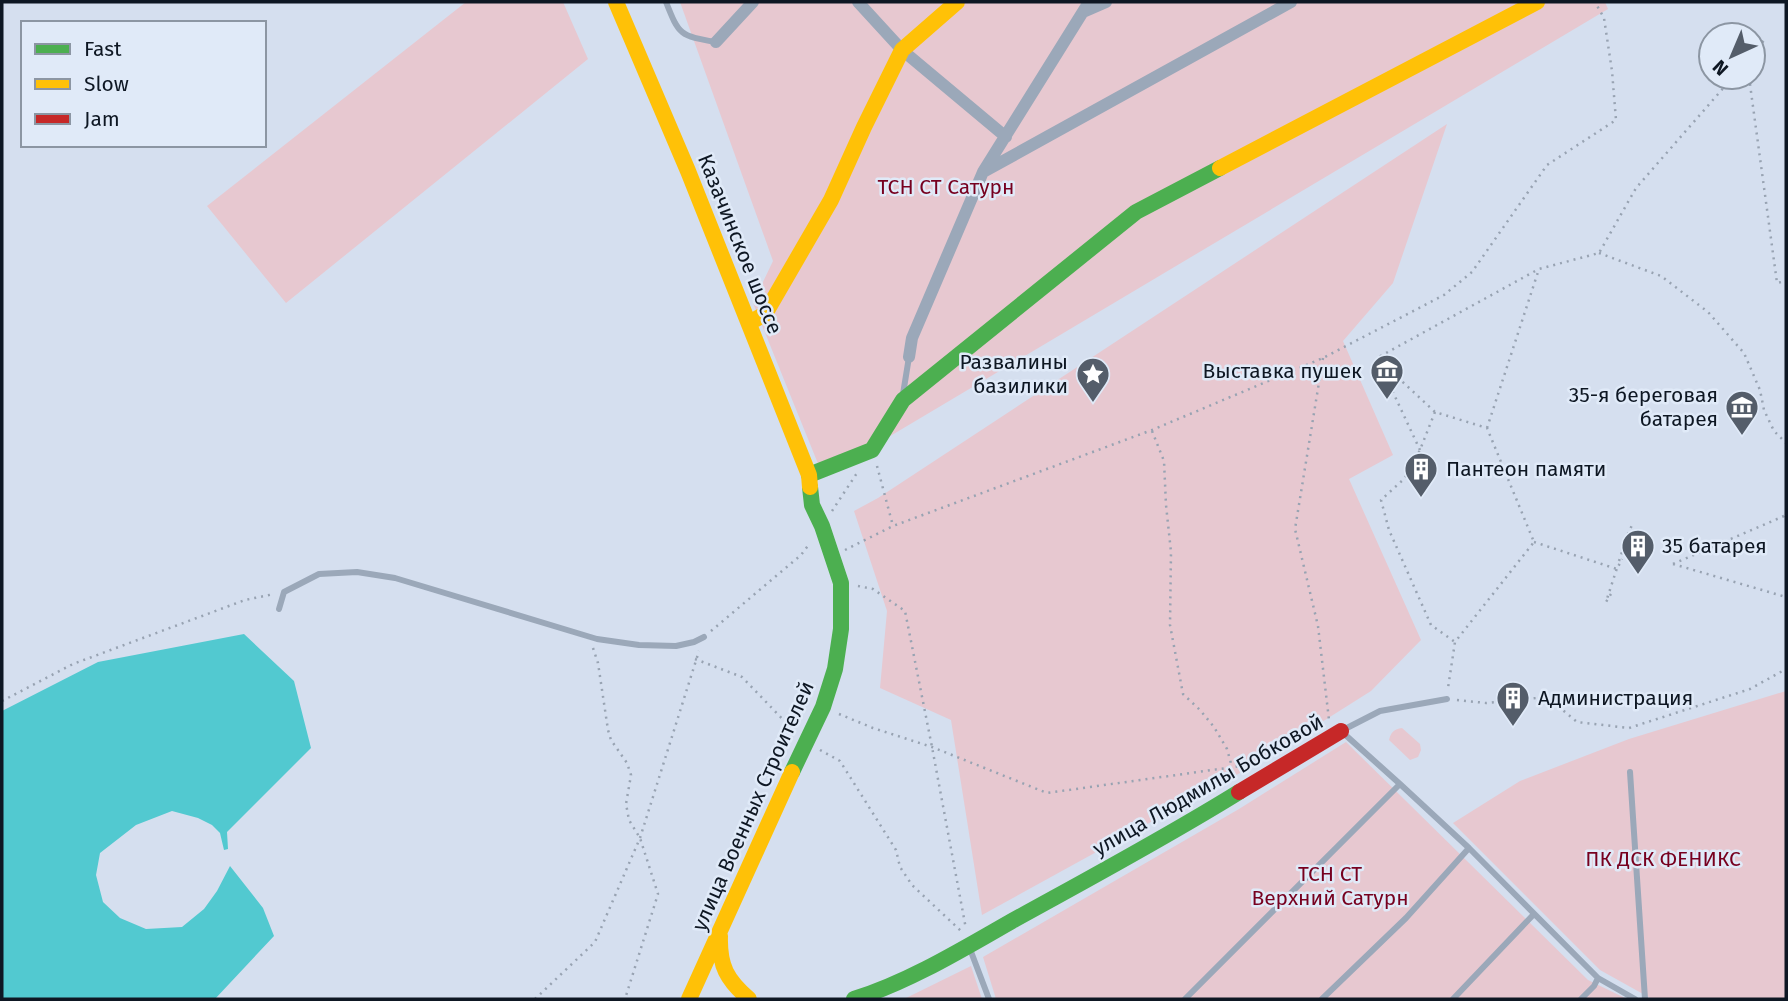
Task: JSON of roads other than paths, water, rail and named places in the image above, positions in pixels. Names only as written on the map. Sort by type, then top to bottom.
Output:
[{"type":"main road","name":"Казачинское шоссе","points":[[616,2],[688,171],[809,475],[812,505]]},
{"type":"main road","points":[[749,323],[765,314],[831,200],[902,50],[957,2]]},
{"type":"main road","points":[[809,475],[873,450],[903,400],[1136,212],[1536,2]]},
{"type":"main road","name":"улица Военных Строителей","points":[[689,999],[823,707],[835,669],[841,629],[841,583],[812,505]]},
{"type":"main road","name":"улица Людмилы Бобковой","points":[[854,999],[881,991],[969,945],[1182,827],[1335,727]]},
{"type":"main road","points":[[721,930],[720,959],[725,974],[747,999]]},
{"type":"main road","points":[[700,975],[747,999]]},
{"type":"street","points":[[716,42],[753,2]]},
{"type":"street","points":[[858,2],[902,50],[1006,137]]},
{"type":"street","points":[[909,358],[912,338],[983,172],[1086,7],[1106,2]]},
{"type":"street","points":[[983,172],[1291,2]]},
{"type":"lane","points":[[666,2],[676,28],[689,38],[716,42]]},
{"type":"lane","points":[[903,400],[909,358]]},
{"type":"lane","points":[[279,609],[284,592],[319,574],[357,572],[395,578],[619,643],[676,646],[704,637]]},
{"type":"lane","points":[[1335,727],[1380,711],[1447,699]]},
{"type":"lane","name":"улица Людмилы Бобковой","points":[[1335,727],[1469,848],[1598,978],[1635,999]]},
{"type":"lane","points":[[1630,772],[1645,999]]},
{"type":"lane","points":[[1185,999],[1401,784]]},
{"type":"lane","points":[[1322,999],[1406,918],[1469,848]]},
{"type":"lane","points":[[1453,999],[1534,914]]},
{"type":"lane","points":[[969,945],[989,999]]},
{"type":"lane","points":[[1581,999],[1598,978]]},
{"type":"water","points":[[244,634],[294,681],[311,748],[227,832],[228,849],[224,850],[220,833],[212,825],[172,811],[136,825],[100,853],[96,875],[103,902],[120,918],[146,929],[182,927],[204,909],[230,866],[263,908],[274,936],[215,999],[2,999],[2,711],[98,662]]},
{"type":"place","name":"Выставка пушек","points":[[1387,401]]},
{"type":"place","name":"Развалины базилики","points":[[1093,404]]},
{"type":"place","name":"35-я береговая батарея","points":[[1742,437]]},
{"type":"place","name":"Пантеон памяти","points":[[1421,499]]},
{"type":"place","name":"35 батарея","points":[[1638,576]]},
{"type":"place","name":"Администрация","points":[[1513,728]]},
{"type":"park label","name":"ТСН СТ Сатурн","points":[[946,187]]},
{"type":"park label","name":"ПК ДСК ФЕНИКС","points":[[1663,859]]},
{"type":"park label","name":"ТСН СТ Верхний Сатурн","points":[[1330,886]]}]
